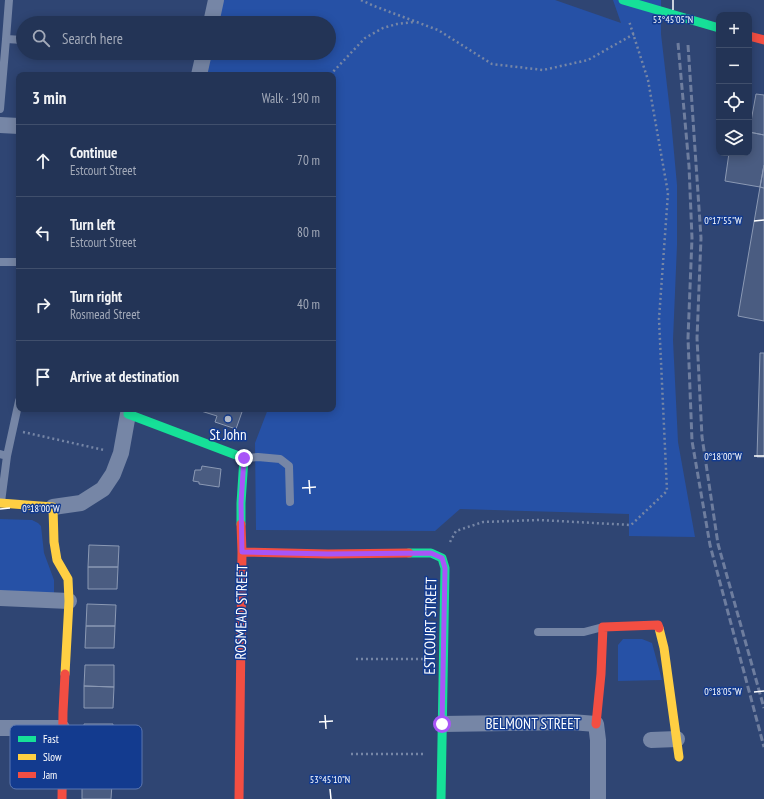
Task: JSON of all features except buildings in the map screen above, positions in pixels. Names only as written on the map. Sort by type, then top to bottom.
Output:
[{"type":"street","points":[[212,16],[216,0]]},
{"type":"street","points":[[623,0],[716,27]]},
{"type":"street","points":[[752,37],[764,40]]},
{"type":"street","points":[[200,72],[202,60]]},
{"type":"street","points":[[0,125],[16,126]]},
{"type":"street","points":[[0,503],[53,507],[80,503],[103,489],[113,474],[121,453],[128,412],[244,458]]},
{"type":"street","name":"ROSMEAD STREET","points":[[239,799],[242,552],[241,503],[244,458]]},
{"type":"street","points":[[53,507],[54,542],[57,560],[68,579],[62,725]]},
{"type":"street","name":"ESTCOURT STREET","points":[[242,552],[328,554],[431,553],[442,558],[445,568],[441,799]]},
{"type":"street","points":[[0,598],[68,601]]},
{"type":"street","points":[[596,724],[604,627],[658,626],[664,648],[679,757]]},
{"type":"street","name":"BELMONT STREET","points":[[442,724],[571,722],[596,724],[598,740],[598,799]]},
{"type":"street","points":[[651,740],[677,739]]},
{"type":"lane","points":[[0,109],[9,0]]},
{"type":"lane","points":[[6,39],[16,40]]},
{"type":"lane","points":[[0,262],[16,262]]},
{"type":"lane","points":[[0,503],[3,455],[16,412]]},
{"type":"lane","points":[[244,458],[258,457],[280,459],[289,466],[290,502]]},
{"type":"lane","points":[[538,632],[584,632],[604,627]]},
{"type":"path","points":[[361,0],[438,30],[492,64],[543,70],[588,60],[634,34]]},
{"type":"path","points":[[442,558],[456,531],[483,522],[539,520],[631,525],[667,491],[659,319],[668,193],[648,80],[629,21]]},
{"type":"path","points":[[333,72],[365,38],[383,28],[397,24],[416,22]]},
{"type":"path","points":[[12,430],[121,453]]},
{"type":"path","points":[[356,659],[443,659]]},
{"type":"path","points":[[351,754],[442,754]]},
{"type":"shaded area","points":[[223,0],[555,0],[621,23],[613,0],[661,0],[661,34],[677,185],[677,245],[673,340],[678,442],[695,537],[629,536],[629,514],[460,509],[435,531],[256,530],[255,443],[267,412],[336,412],[336,72],[207,72],[209,60],[336,60],[336,16],[220,16]]},
{"type":"shaded area","points":[[0,519],[32,520],[41,526],[44,553],[54,580],[54,601],[0,601]]},
{"type":"shaded area","points":[[623,639],[642,639],[652,643],[662,680],[618,681],[618,645]]},
{"type":"railway","points":[[678,43],[689,166],[692,238],[688,338],[692,441],[710,545],[764,747]]},
{"type":"railway","points":[[688,45],[701,238],[697,338],[702,437],[718,544],[764,708]]},
{"type":"traffic: fast","points":[[623,0],[716,27]]},
{"type":"traffic: fast","points":[[128,412],[128,414],[244,458],[241,524]]},
{"type":"traffic: fast","points":[[409,553],[431,553],[442,558],[445,568],[441,799]]},
{"type":"traffic: slow","points":[[0,503],[53,507],[54,542],[57,560],[68,579],[69,601],[65,674]]},
{"type":"traffic: slow","points":[[659,628],[664,648],[679,757]]},
{"type":"traffic: jam","points":[[752,37],[764,40]]},
{"type":"traffic: jam","points":[[239,799],[242,552],[241,524]]},
{"type":"traffic: jam","points":[[242,552],[328,554],[409,553]]},
{"type":"traffic: jam","points":[[596,724],[601,674],[603,627],[658,625],[659,628]]},
{"type":"traffic: jam","points":[[63,725],[65,674]]},
{"type":"traffic: jam","points":[[62,789],[62,799]]},
{"type":"place","name":"St John","points":[[228,419]]},
{"type":"route","points":[[244,458],[241,503],[242,552],[328,554],[431,553],[442,558],[445,568],[442,724]]}]
